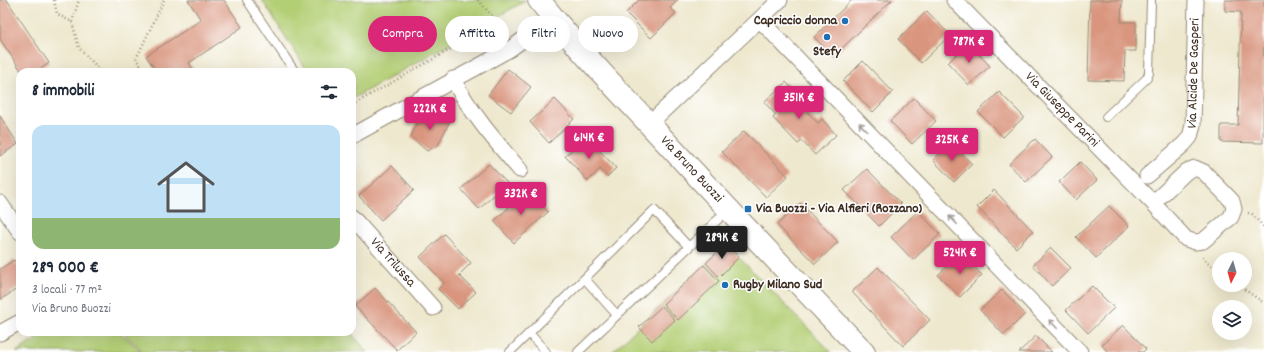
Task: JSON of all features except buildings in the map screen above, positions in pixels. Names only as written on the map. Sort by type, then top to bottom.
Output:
[{"type":"main road","name":"Via Bruno Buozzi","points":[[539,0],[551,16]]},
{"type":"main road","name":"Via Bruno Buozzi","points":[[570,37],[728,210],[864,352]]},
{"type":"street","points":[[649,124],[780,0]]},
{"type":"street","name":"Via Giuseppe Parini","points":[[954,0],[1153,203],[1186,239],[1195,242],[1203,241],[1231,217],[1234,209],[1232,201],[1227,195],[1204,172],[1194,168],[1187,171],[1153,203]]},
{"type":"street","name":"Via Alcide De Gasperi","points":[[1147,176],[1184,144],[1190,137],[1192,131],[1196,0]]},
{"type":"street","points":[[760,20],[1080,352]]},
{"type":"street","points":[[356,134],[517,44]]},
{"type":"street","points":[[454,79],[460,92],[497,143],[520,170]]},
{"type":"street","points":[[0,203],[16,226]]},
{"type":"street","name":"Via Trilussa","points":[[356,221],[433,308]]},
{"type":"street","points":[[0,333],[16,324]]},
{"type":"lane","points":[[248,0],[292,68]]},
{"type":"lane","points":[[1106,117],[1147,78],[1149,73],[1151,0]]},
{"type":"lane","points":[[510,352],[654,210],[689,247]]},
{"type":"lane","points":[[578,352],[728,210]]},
{"type":"lane","points":[[585,279],[617,315]]},
{"type":"lane","points":[[530,333],[546,352]]},
{"type":"path","points":[[54,0],[57,14],[72,22]]},
{"type":"path","points":[[79,0],[72,22],[80,48],[98,68]]},
{"type":"path","points":[[142,68],[136,59],[164,0]]},
{"type":"path","points":[[478,0],[492,16]]},
{"type":"path","points":[[356,103],[445,52]]},
{"type":"path","points":[[1248,292],[1264,303]]},
{"type":"green space","points":[[262,0],[525,0],[499,16],[445,16],[445,46],[437,51],[437,16],[368,16],[368,52],[435,52],[356,97],[356,68],[305,68]]},
{"type":"green space","name":"Rugby Milano Sud","points":[[726,244],[831,352],[612,352]]},
{"type":"green space","points":[[42,336],[124,336],[142,352],[16,352]]},
{"type":"green space","points":[[126,336],[354,336],[368,352],[144,352]]},
{"type":"place","name":"Capriccio donna","points":[[845,21]]},
{"type":"place","name":"Stefy","points":[[827,37]]},
{"type":"place","name":"Via Buozzi - Via Alfieri (Rozzano)","points":[[748,209]]},
{"type":"place","name":"Rugby Milano Sud","points":[[725,285]]}]
